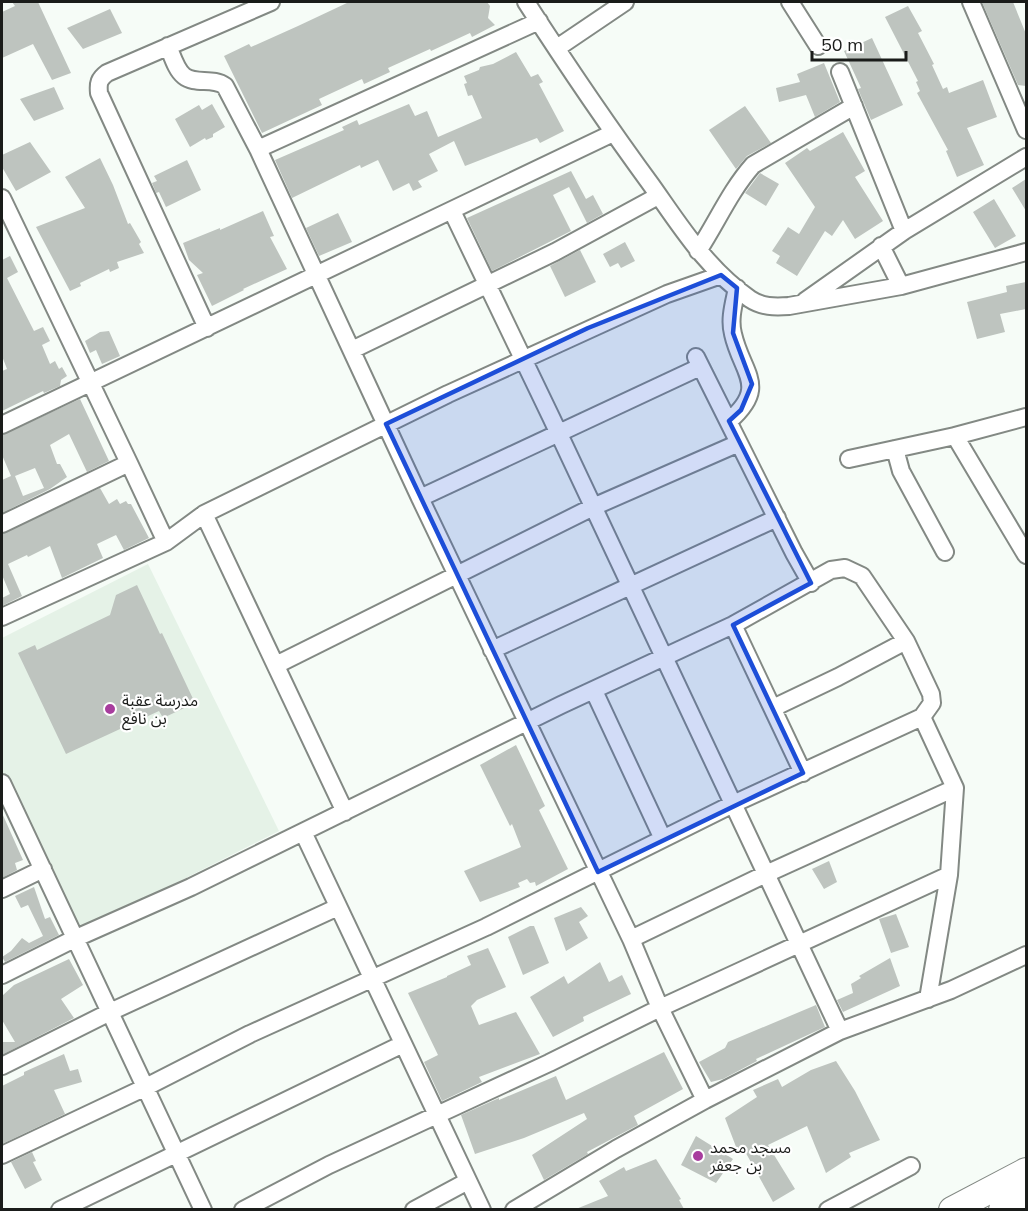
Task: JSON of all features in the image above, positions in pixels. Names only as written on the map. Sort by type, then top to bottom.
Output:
[{"type":"highway","points":[[952,1209],[1026,1171]]},
{"type":"highway","points":[[1002,1209],[1026,1197]]},
{"type":"street","points":[[207,328],[99,93],[98,84],[101,77],[107,73],[271,2]]},
{"type":"street","points":[[526,2],[613,133],[698,251],[721,275],[751,300],[773,308],[789,306],[901,286],[1026,252]]},
{"type":"street","points":[[557,48],[626,2]]},
{"type":"street","points":[[790,2],[818,46]]},
{"type":"street","points":[[971,2],[1026,130]]},
{"type":"street","points":[[258,149],[539,21]]},
{"type":"street","points":[[168,46],[184,76],[192,80],[220,82],[225,86],[258,149],[420,498],[631,939],[660,1008],[705,1100]]},
{"type":"street","points":[[840,72],[903,231]]},
{"type":"street","points":[[698,251],[730,195],[753,165],[854,106]]},
{"type":"street","points":[[2,425],[613,133]]},
{"type":"street","points":[[801,303],[903,231],[1026,157]]},
{"type":"street","points":[[352,350],[488,286],[658,196]]},
{"type":"street","points":[[2,198],[165,542]]},
{"type":"street","points":[[452,210],[840,1031]]},
{"type":"street","points":[[881,246],[901,286]]},
{"type":"street","points":[[2,617],[165,542],[204,514],[386,424],[667,294],[721,275]]},
{"type":"street","points":[[729,421],[741,410],[749,396],[752,384],[733,333],[732,316],[737,288]]},
{"type":"street","points":[[420,498],[559,433],[698,362],[811,583]]},
{"type":"street","points":[[849,459],[955,436],[1026,417]]},
{"type":"street","points":[[955,436],[1021,535],[1026,555]]},
{"type":"street","points":[[276,665],[456,573],[593,507],[739,443]]},
{"type":"street","points":[[895,449],[901,471],[945,552]]},
{"type":"street","points":[[2,524],[129,463]]},
{"type":"street","points":[[204,514],[345,812]]},
{"type":"street","points":[[492,650],[777,518]]},
{"type":"street","points":[[2,975],[733,625],[831,570],[845,568],[862,576],[906,641],[931,694],[932,703],[922,717],[733,804],[598,872],[373,979],[250,1034],[146,1087],[2,1155]]},
{"type":"street","points":[[733,625],[803,773]]},
{"type":"street","points":[[772,708],[906,641]]},
{"type":"street","points":[[594,691],[663,839]]},
{"type":"street","points":[[922,717],[955,788],[948,875],[928,999]]},
{"type":"street","points":[[631,939],[766,874],[955,788]]},
{"type":"street","points":[[3,792],[43,869],[74,939],[204,1209]]},
{"type":"street","points":[[303,832],[482,1209]]},
{"type":"street","points":[[2,889],[43,869]]},
{"type":"street","points":[[243,1209],[436,1114],[948,875]]},
{"type":"street","points":[[2,1066],[110,1012],[338,907]]},
{"type":"street","points":[[514,1209],[705,1100],[840,1031],[928,999],[1026,955]]},
{"type":"street","points":[[60,1209],[403,1044]]},
{"type":"street","points":[[828,1209],[911,1166]]},
{"type":"street","points":[[414,1209],[468,1181]]},
{"type":"highlighted area","points":[[721,275],[737,288],[733,333],[752,384],[741,410],[729,421],[811,583],[733,625],[803,773],[598,872],[386,424],[588,328]]},
{"type":"shaded area","name":"مدرسة عقبة بن نافع","points":[[148,564],[279,831],[77,933],[2,780],[2,638]]},
{"type":"building","points":[[12,2],[38,2],[71,73],[52,80],[33,44],[2,58],[2,12],[15,6]]},
{"type":"building","points":[[349,2],[487,2],[490,6],[488,18],[495,25],[472,37],[470,33],[431,51],[430,49],[388,68],[390,72],[364,84],[362,79],[319,99],[322,105],[262,133],[224,56],[249,44],[251,47]]},
{"type":"building","points":[[982,2],[1013,2],[1026,34],[1026,86],[1018,85]]},
{"type":"building","points":[[908,6],[922,31],[918,33],[934,64],[932,65],[943,89],[947,87],[949,93],[983,80],[997,117],[967,128],[984,165],[957,177],[946,151],[948,150],[917,93],[920,91],[916,82],[918,81],[885,17]]},
{"type":"building","points":[[110,9],[122,33],[83,49],[67,28]]},
{"type":"building","points":[[872,38],[903,105],[871,120],[858,89],[861,88],[844,51]]},
{"type":"building","points":[[516,52],[531,77],[538,74],[543,82],[539,84],[564,131],[540,143],[537,138],[465,166],[454,141],[429,154],[438,171],[418,181],[422,187],[413,191],[409,183],[393,191],[378,160],[361,168],[360,165],[292,198],[275,160],[344,130],[342,127],[357,120],[359,125],[409,104],[415,116],[427,111],[438,137],[482,118],[472,95],[468,96],[464,76]]},
{"type":"building","points":[[824,63],[840,102],[815,117],[806,95],[779,102],[776,88],[800,82],[797,74]]},
{"type":"building","points":[[54,87],[64,109],[34,121],[20,99]]},
{"type":"building","points":[[212,104],[225,127],[213,134],[213,137],[206,140],[205,138],[190,147],[175,119],[199,105],[202,110]]},
{"type":"building","points":[[745,106],[771,143],[747,156],[736,169],[709,130]]},
{"type":"building","points":[[843,132],[865,171],[855,177],[883,221],[855,239],[843,220],[832,236],[825,231],[797,276],[776,263],[780,256],[772,251],[788,227],[799,234],[815,207],[785,163],[807,148],[810,151]]},
{"type":"building","points":[[30,142],[51,172],[16,191],[2,167],[2,155]]},
{"type":"building","points":[[100,158],[128,224],[130,223],[141,242],[139,244],[144,253],[117,262],[119,268],[110,272],[109,269],[80,283],[81,286],[70,291],[36,227],[85,208],[65,177]]},
{"type":"building","points":[[187,160],[201,190],[166,207],[152,183],[157,181],[154,176]]},
{"type":"building","points":[[571,171],[586,199],[593,195],[603,214],[587,223],[569,187],[553,195],[571,231],[492,271],[467,218]]},
{"type":"building","points":[[760,173],[779,184],[766,206],[745,193]]},
{"type":"building","points":[[1026,179],[1026,211],[1012,188]]},
{"type":"building","points":[[994,199],[1016,236],[995,248],[973,212]]},
{"type":"building","points":[[263,211],[274,236],[270,237],[287,269],[212,306],[197,275],[203,273],[189,260],[183,243]]},
{"type":"building","points":[[338,213],[352,242],[319,256],[306,228]]},
{"type":"building","points":[[625,242],[635,261],[621,268],[618,263],[610,267],[603,254]]},
{"type":"building","points":[[580,250],[596,282],[565,297],[550,266]]},
{"type":"building","points":[[10,256],[18,272],[7,278],[34,331],[43,327],[50,341],[42,345],[50,364],[55,361],[59,369],[62,367],[67,376],[61,380],[60,386],[44,393],[43,391],[2,411],[2,371],[7,369],[2,356],[2,260]]},
{"type":"building","points":[[1026,282],[1026,309],[1000,314],[1005,332],[977,339],[967,302],[1007,292],[1006,286]]},
{"type":"building","points":[[109,331],[120,356],[102,364],[96,350],[90,353],[85,341],[100,332]]},
{"type":"building","points":[[80,399],[109,461],[87,472],[69,434],[50,445],[57,464],[60,464],[67,477],[50,489],[2,513],[2,480],[11,476],[2,455],[2,435]],"holes":[[[35,468],[44,488],[23,496],[15,476]]]},
{"type":"building","points":[[100,488],[109,504],[117,499],[120,504],[126,501],[131,504],[149,538],[124,550],[116,535],[97,544],[103,558],[62,578],[50,546],[28,557],[27,555],[8,564],[22,596],[2,606],[2,598],[10,594],[2,575],[2,534]]},
{"type":"building","points":[[137,585],[195,703],[163,718],[159,711],[66,754],[18,653],[35,645],[37,650],[110,615],[116,595]]},
{"type":"building","points":[[516,745],[545,806],[539,810],[568,869],[536,886],[535,882],[530,883],[527,879],[518,883],[520,887],[480,902],[464,871],[521,847],[512,824],[510,826],[480,765]]},
{"type":"building","points":[[2,813],[23,860],[15,863],[17,870],[2,878]]},
{"type":"building","points":[[829,861],[837,882],[824,889],[812,869]]},
{"type":"building","points":[[34,887],[45,919],[50,917],[59,935],[5,962],[2,957],[11,951],[22,938],[29,943],[43,936],[28,905],[21,908],[15,896]]},
{"type":"building","points":[[581,907],[588,916],[579,922],[588,938],[566,951],[554,918]]},
{"type":"building","points":[[896,914],[909,947],[891,953],[879,919]]},
{"type":"building","points":[[534,926],[549,963],[523,975],[508,937]]},
{"type":"building","points":[[488,948],[506,987],[477,1000],[471,1006],[479,1025],[516,1012],[540,1054],[479,1077],[482,1082],[442,1101],[424,1062],[438,1055],[408,993],[471,965],[467,956]]},
{"type":"building","points":[[890,958],[900,986],[843,1012],[837,1000],[853,993],[851,984],[861,978],[859,976]]},
{"type":"building","points":[[69,959],[83,985],[61,999],[74,1018],[2,1055],[2,1042],[15,1042],[2,1020],[2,996],[14,985]]},
{"type":"building","points":[[600,962],[609,982],[622,975],[631,994],[583,1017],[584,1021],[553,1037],[530,997],[564,976],[568,984]]},
{"type":"building","points":[[816,1005],[825,1027],[756,1059],[757,1061],[723,1079],[711,1082],[699,1062],[725,1048],[728,1042]]},
{"type":"building","points":[[664,1052],[683,1089],[634,1116],[638,1125],[587,1152],[588,1154],[544,1180],[532,1155],[587,1119],[584,1113],[524,1138],[475,1154],[461,1115],[556,1076],[566,1100]]},
{"type":"building","points":[[64,1054],[70,1071],[78,1069],[82,1082],[54,1090],[65,1114],[2,1144],[2,1086],[24,1075],[24,1072]]},
{"type":"building","points":[[836,1061],[855,1091],[880,1140],[849,1153],[851,1157],[826,1173],[807,1126],[768,1145],[795,1189],[773,1202],[742,1146],[738,1152],[725,1118],[757,1097],[753,1090],[778,1079],[782,1087],[811,1070]]},
{"type":"building","points":[[696,1136],[733,1159],[716,1183],[681,1165]]},
{"type":"building","points":[[32,1152],[36,1161],[33,1162],[42,1180],[25,1189],[11,1162]]},
{"type":"building","points":[[656,1159],[681,1199],[679,1200],[684,1209],[576,1209],[608,1196],[599,1181],[624,1167],[626,1171]]},
{"type":"place","name":"مدرسة عقبة بن نافع","points":[[110,709]]},
{"type":"place","name":"مسجد محمد بن جعفر","points":[[698,1156]]}]
